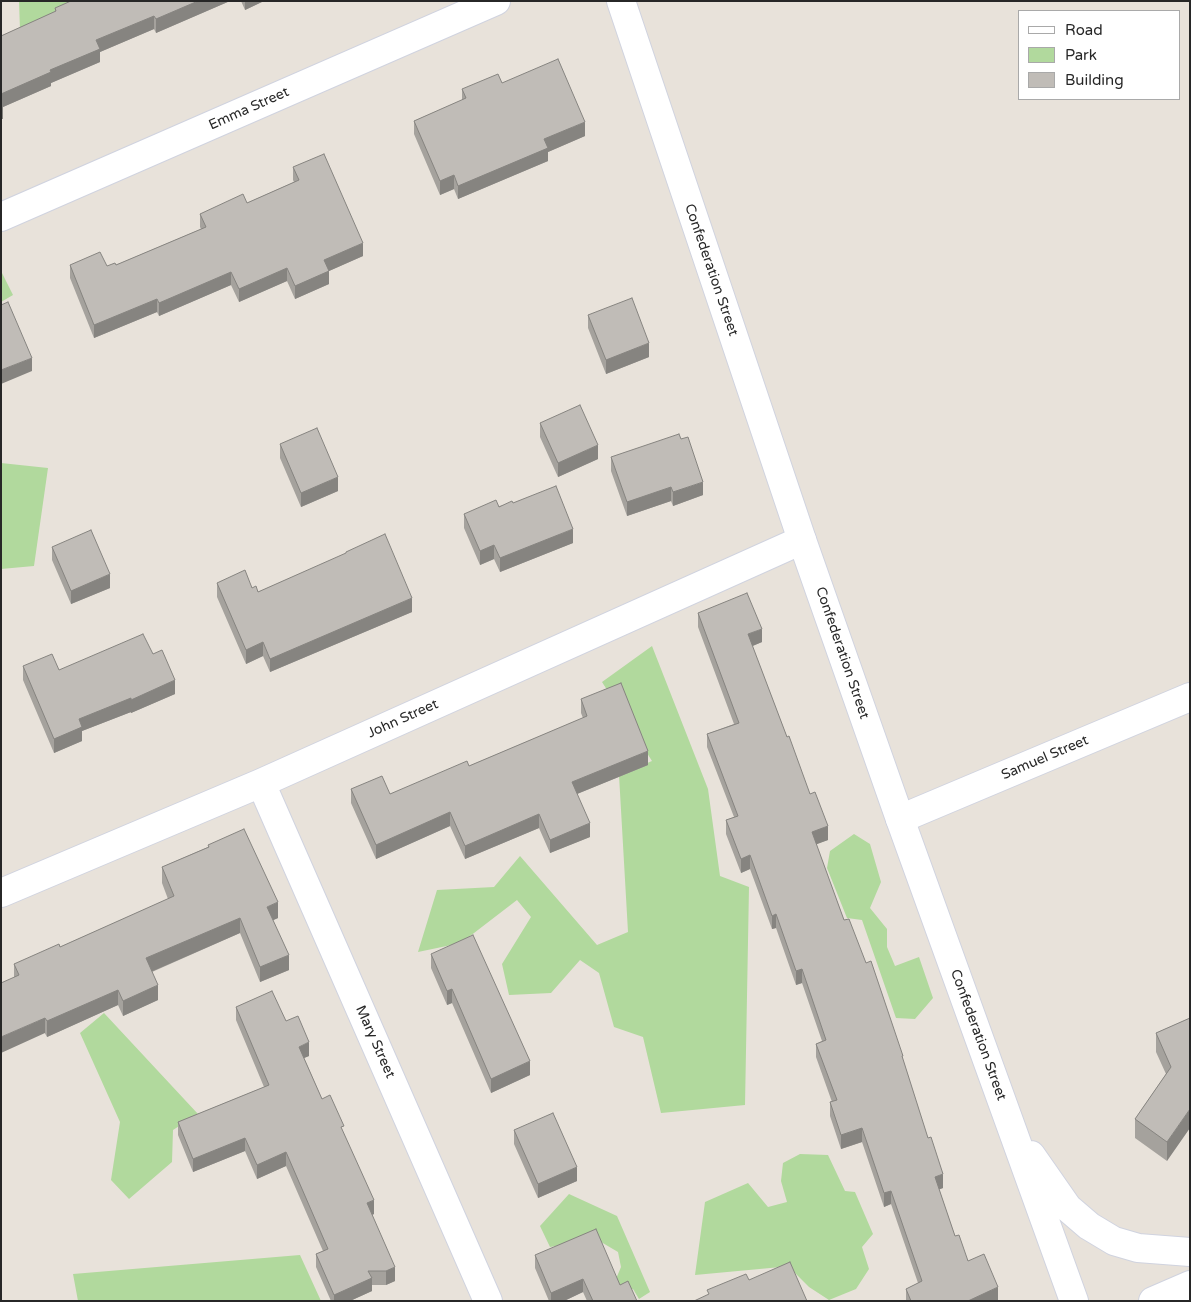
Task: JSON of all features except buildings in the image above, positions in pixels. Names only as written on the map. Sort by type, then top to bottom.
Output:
[{"type":"street","name":"Emma Street","points":[[1,217],[496,1]]},
{"type":"street","name":"Confederation Street","points":[[621,1],[802,540],[900,819],[1074,1301]]},
{"type":"street","name":"John Street","points":[[1,893],[261,783],[802,540]]},
{"type":"street","name":"Samuel Street","points":[[900,819],[1190,697]]},
{"type":"street","name":"Mary Street","points":[[261,783],[488,1301]]},
{"type":"street","points":[[1005,1111],[1034,1159],[1068,1208],[1089,1226],[1114,1241],[1138,1248],[1190,1252]]},
{"type":"street","points":[[1153,1301],[1190,1286]]},
{"type":"green space","points":[[19,1],[101,1],[20,30]]},
{"type":"green space","points":[[1,271],[13,295],[1,302]]},
{"type":"green space","points":[[1,463],[48,468],[34,566],[1,569]]},
{"type":"green space","points":[[652,646],[708,789],[720,876],[749,887],[745,1105],[661,1113],[643,1037],[614,1027],[599,973],[580,960],[551,993],[509,995],[502,964],[531,917],[517,900],[461,943],[418,952],[437,890],[494,887],[520,856],[597,945],[628,932],[619,775],[652,761],[602,682]]},
{"type":"green space","points":[[854,834],[870,844],[881,882],[870,908],[887,929],[887,947],[895,966],[919,957],[933,998],[915,1019],[896,1018],[862,920],[847,918],[827,868],[830,851]]},
{"type":"green space","points":[[104,1013],[198,1114],[173,1130],[172,1162],[129,1199],[111,1180],[120,1122],[80,1033]]},
{"type":"green space","points":[[800,1154],[828,1155],[845,1191],[855,1192],[873,1234],[862,1247],[869,1269],[856,1289],[829,1300],[809,1287],[792,1270],[781,1267],[695,1275],[705,1202],[748,1183],[768,1207],[787,1202],[781,1181],[783,1163]]},
{"type":"green space","points":[[569,1194],[617,1216],[650,1292],[639,1299],[633,1289],[622,1292],[613,1286],[621,1267],[618,1252],[596,1239],[550,1247],[540,1226]]},
{"type":"green space","points":[[300,1255],[321,1301],[78,1301],[73,1274]]}]
